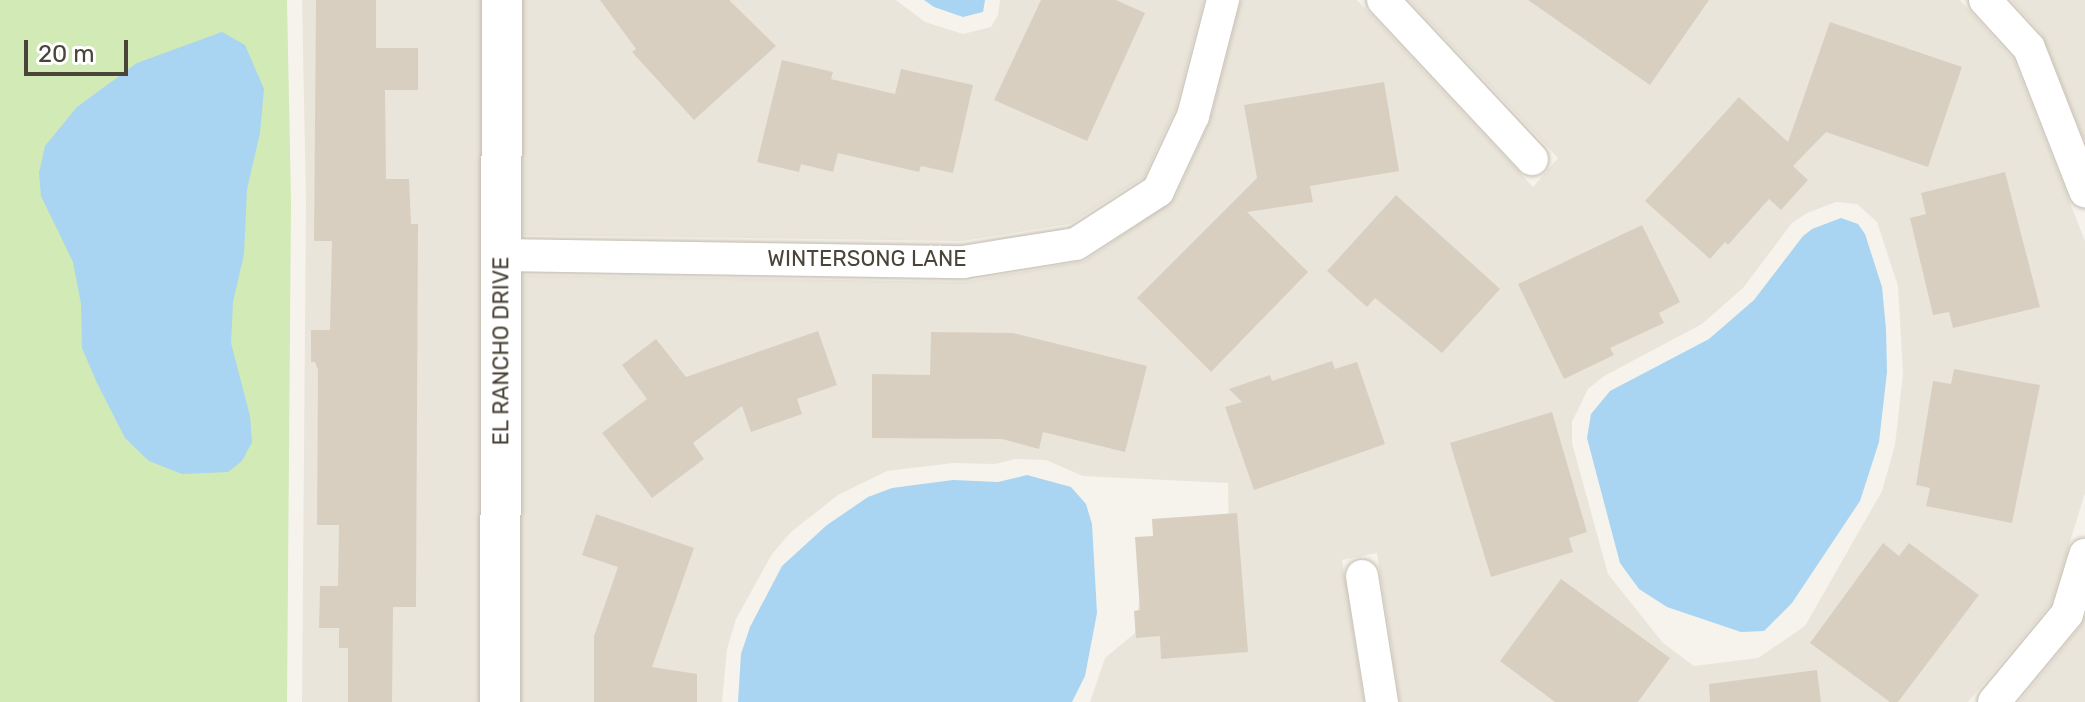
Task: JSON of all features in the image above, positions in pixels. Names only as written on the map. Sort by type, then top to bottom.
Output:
[{"type":"street","name":"EL RANCHO DRIVE","points":[[500,702],[502,0]]},
{"type":"street","name":"WINTERSONG LANE","points":[[501,255],[963,262],[1076,244],[1158,191],[1193,116],[1223,0]]},
{"type":"street","points":[[1383,0],[1532,159]]},
{"type":"street","points":[[1985,0],[2029,48],[2085,191]]},
{"type":"street","points":[[1994,702],[2067,614],[2085,555]]},
{"type":"street","points":[[1362,576],[1382,702]]},
{"type":"shaded area","points":[[302,0],[483,0],[481,702],[302,702],[306,202]]},
{"type":"shaded area","points":[[520,0],[896,0],[925,22],[963,34],[991,27],[998,15],[1000,0],[1204,0],[1176,108],[1144,177],[1070,224],[962,241],[519,235]]},
{"type":"shaded area","points":[[1241,0],[1357,0],[1533,187],[1558,158],[1409,0],[1960,0],[2014,60],[2085,241],[2085,493],[2051,604],[1968,702],[1400,702],[1377,553],[1342,560],[1364,702],[1090,702],[1105,658],[1135,633],[1142,578],[1229,545],[1228,483],[1083,476],[1046,460],[1015,459],[995,464],[953,463],[887,471],[838,495],[791,532],[772,554],[736,619],[727,649],[722,702],[518,702],[519,275],[963,282],[1085,261],[1174,200],[1210,121]],"holes":[[[1836,202],[1857,204],[1877,222],[1898,286],[1903,374],[1895,445],[1882,491],[1805,626],[1758,658],[1694,666],[1663,643],[1608,574],[1572,443],[1572,422],[1588,389],[1604,376],[1702,324],[1743,288],[1792,223],[1807,213]]]},
{"type":"shaded area","points":[[2011,0],[2085,0],[2085,142],[2042,34]]},
{"type":"shaded area","points":[[2085,616],[2085,702],[2019,702],[2080,627]]},
{"type":"green space","points":[[0,0],[287,0],[291,202],[287,702],[0,702]]},
{"type":"water","points":[[924,0],[985,0],[983,12],[963,17],[934,7]]},
{"type":"water","points":[[222,32],[245,45],[264,89],[260,133],[247,189],[244,254],[233,302],[231,343],[250,416],[252,442],[242,461],[228,472],[182,474],[149,461],[125,438],[97,383],[82,348],[81,304],[73,262],[41,196],[39,173],[45,146],[77,107],[137,63]]},
{"type":"water","points":[[1841,218],[1858,224],[1865,234],[1882,287],[1886,329],[1887,372],[1879,442],[1860,501],[1792,603],[1764,631],[1741,632],[1667,607],[1639,589],[1620,563],[1587,438],[1591,414],[1610,391],[1709,339],[1754,300],[1803,236],[1812,229]]},
{"type":"water","points":[[1027,475],[1071,487],[1086,504],[1092,524],[1097,613],[1085,676],[1072,702],[738,702],[741,654],[750,627],[782,566],[827,525],[868,497],[892,488],[953,480],[998,482]]},
{"type":"building","points":[[316,0],[376,0],[376,48],[418,48],[418,90],[385,90],[386,179],[409,179],[411,224],[418,224],[416,607],[393,607],[392,702],[348,702],[348,648],[339,648],[339,628],[319,628],[320,586],[338,586],[339,525],[317,525],[318,370],[315,362],[311,362],[311,330],[330,330],[332,241],[314,241]]},
{"type":"building","points":[[600,0],[729,0],[776,46],[694,120],[632,52],[636,49]]},
{"type":"building","points":[[1041,0],[1116,0],[1145,13],[1087,141],[994,100]]},
{"type":"building","points":[[1528,0],[1709,0],[1650,85]]},
{"type":"building","points":[[1830,22],[1962,67],[1928,167],[1826,132],[1793,166],[1808,180],[1781,210],[1769,199],[1728,245],[1725,242],[1710,259],[1645,201],[1739,97],[1788,142]]},
{"type":"building","points":[[782,60],[833,72],[831,79],[895,94],[901,69],[973,85],[953,173],[921,166],[919,172],[838,153],[833,172],[801,164],[799,172],[757,162]]},
{"type":"building","points":[[1384,82],[1399,171],[1310,186],[1313,202],[1247,212],[1308,272],[1211,372],[1137,298],[1257,178],[1244,105]]},
{"type":"building","points":[[2005,172],[2040,307],[1953,328],[1949,312],[1933,315],[1910,218],[1926,214],[1921,193]]},
{"type":"building","points":[[1396,195],[1500,289],[1442,353],[1375,298],[1367,307],[1327,271]]},
{"type":"building","points":[[1642,225],[1680,302],[1659,313],[1664,323],[1610,348],[1614,355],[1564,379],[1518,284]]},
{"type":"building","points":[[818,331],[837,385],[797,399],[802,414],[751,432],[742,406],[693,443],[704,459],[652,498],[602,433],[647,399],[622,365],[656,339],[686,377]]},
{"type":"building","points":[[931,332],[1013,333],[1147,366],[1125,452],[1043,432],[1039,449],[1002,439],[872,438],[872,374],[930,375]]},
{"type":"building","points":[[1332,361],[1335,369],[1357,362],[1385,444],[1254,490],[1225,407],[1242,402],[1229,389],[1270,375],[1272,381]]},
{"type":"building","points":[[1954,369],[2040,385],[2012,523],[1926,506],[1930,488],[1916,485],[1933,381],[1951,384]]},
{"type":"building","points":[[1552,412],[1587,532],[1569,538],[1573,552],[1491,577],[1450,443]]},
{"type":"building","points":[[1237,513],[1248,652],[1161,659],[1160,636],[1136,638],[1134,611],[1140,610],[1135,537],[1153,536],[1152,519]]},
{"type":"building","points":[[596,514],[694,548],[652,667],[697,674],[697,702],[594,702],[594,636],[618,567],[582,555]]},
{"type":"building","points":[[1883,543],[1899,556],[1909,543],[1979,595],[1898,702],[1890,702],[1810,643]]},
{"type":"building","points":[[1561,579],[1670,658],[1638,702],[1555,702],[1500,661]]},
{"type":"building","points":[[1817,670],[1821,702],[1710,702],[1709,684]]}]
